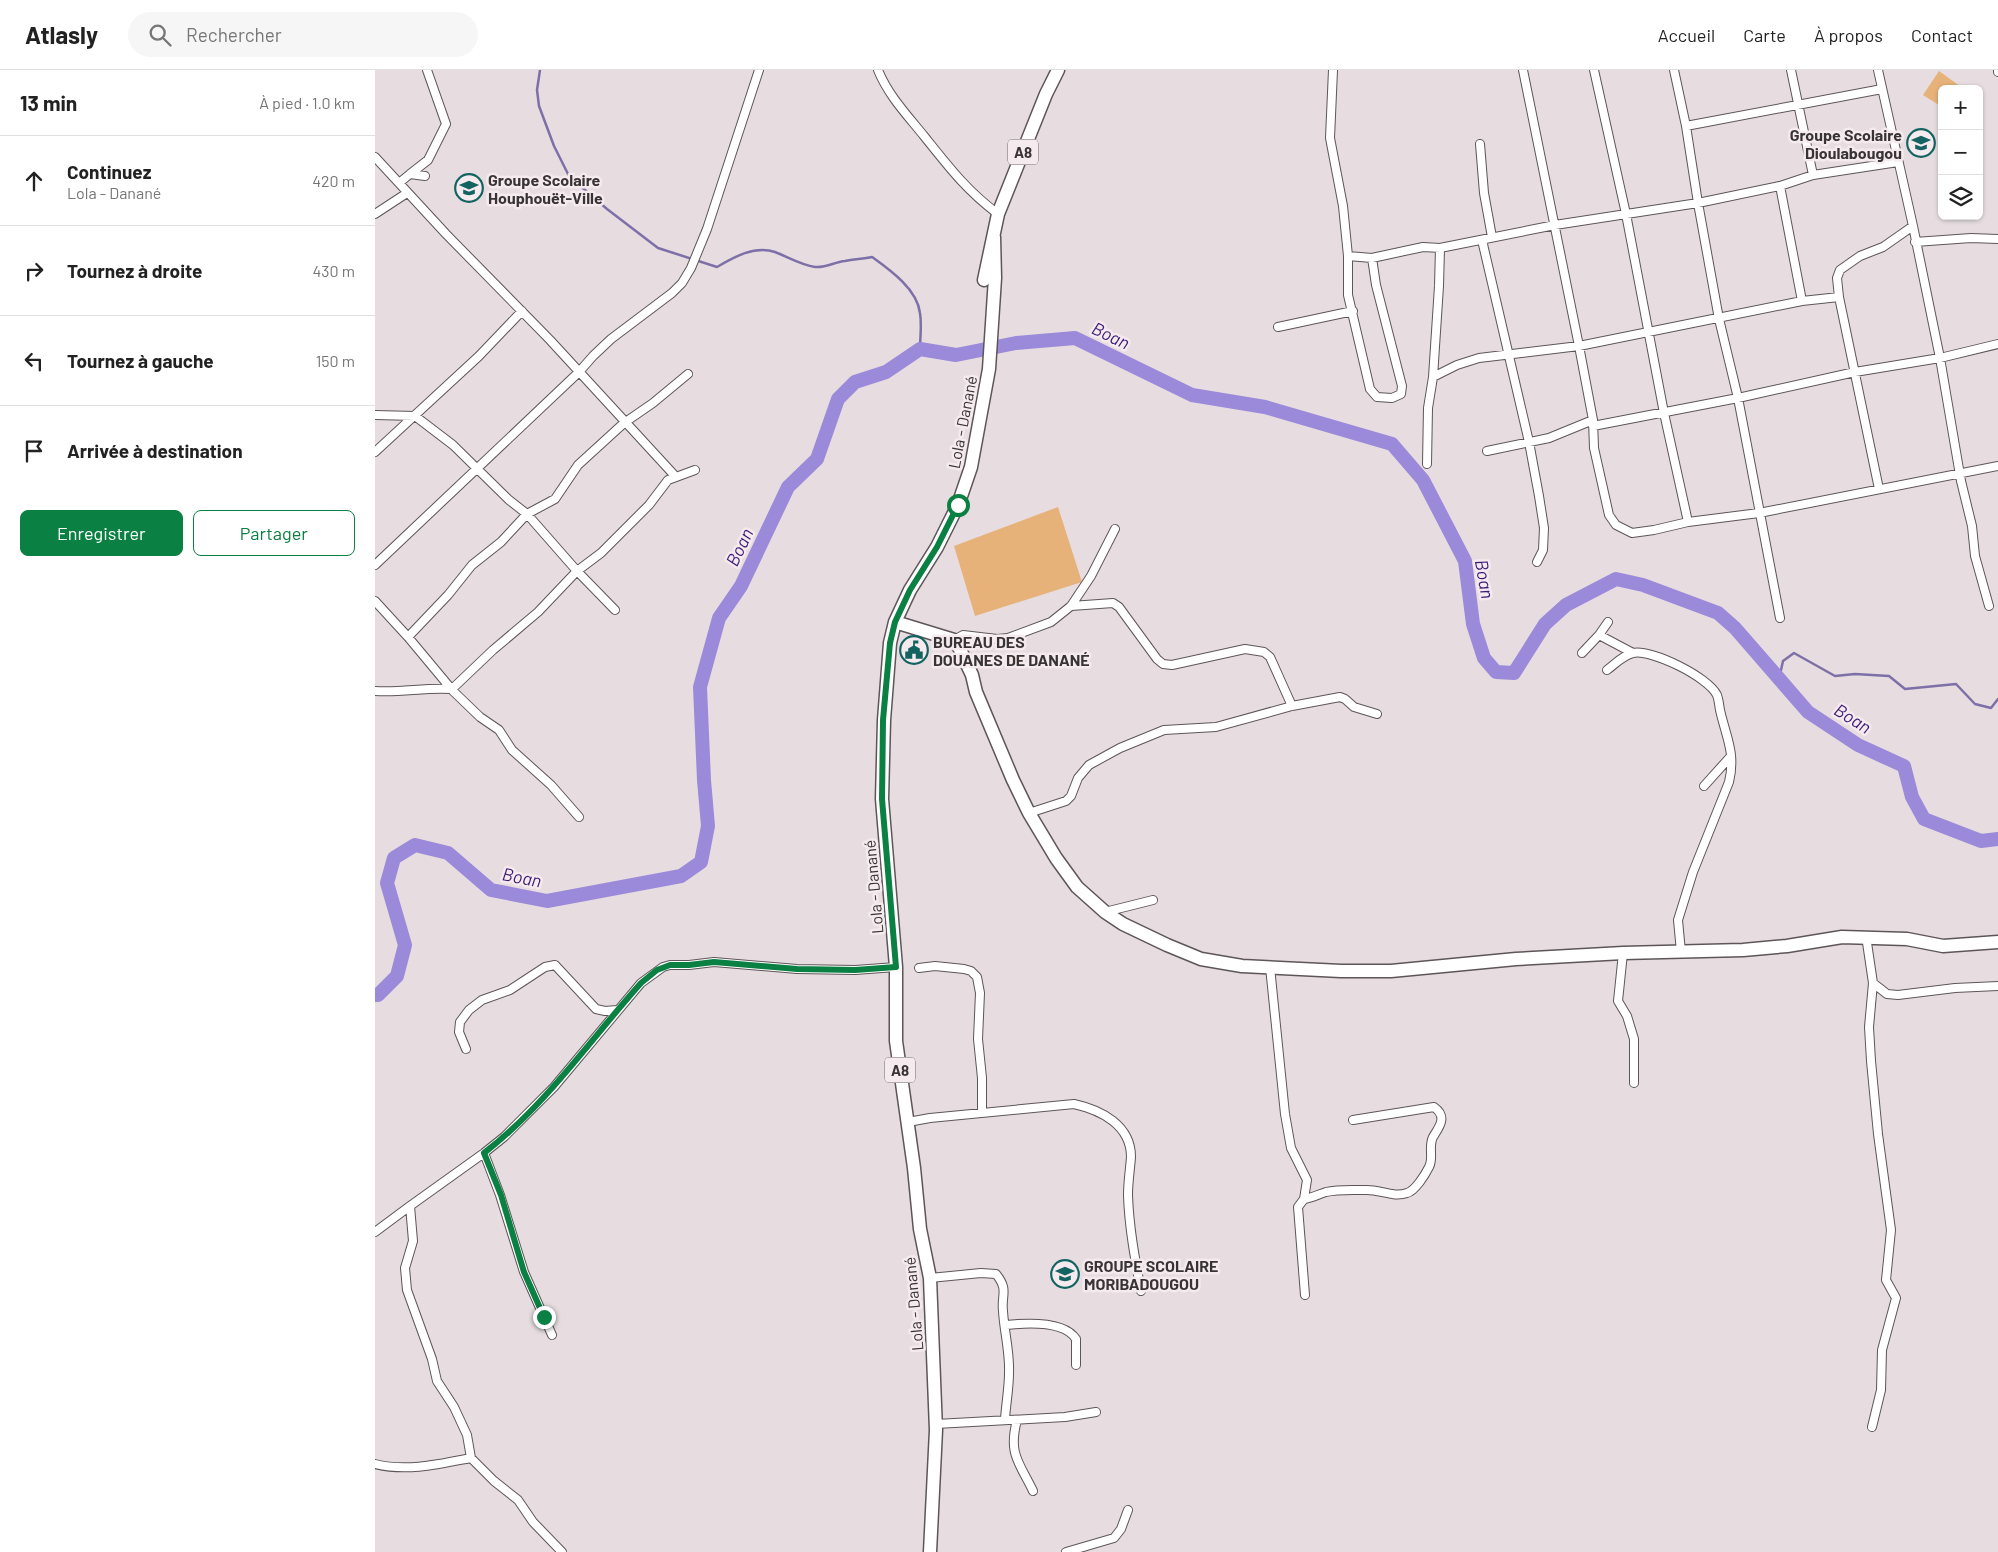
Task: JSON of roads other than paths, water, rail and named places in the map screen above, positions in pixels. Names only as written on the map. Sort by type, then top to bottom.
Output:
[{"type":"main road","name":"Lola - Danané","points":[[984,280],[998,214],[1045,94],[1058,70]]},
{"type":"main road","name":"Lola - Danané","points":[[930,1552],[936,1424],[930,1278],[921,1229],[896,1041],[896,967],[882,799],[883,720],[890,643],[895,622],[910,590],[937,547],[958,505],[971,467],[989,369],[995,278],[994,237]]},
{"type":"main road","points":[[895,622],[954,640],[972,675],[979,701],[1029,813],[1056,858],[1077,887],[1105,912],[1123,924],[1201,959],[1216,963],[1341,971],[1408,970],[1515,959],[1743,950],[1787,946],[1842,937],[1907,938],[1943,946],[1997,944]]},
{"type":"street","points":[[399,183],[428,160],[446,124],[427,70]]},
{"type":"street","points":[[375,565],[579,372],[611,339],[672,293],[682,283],[691,268],[707,229],[759,70]]},
{"type":"street","points":[[878,70],[883,83],[906,115],[956,176],[977,198],[998,214]]},
{"type":"street","points":[[1333,70],[1330,138],[1343,206],[1348,256],[1348,295],[1372,393],[1381,398],[1392,398],[1402,392],[1402,386],[1376,285],[1372,258]]},
{"type":"street","points":[[1523,70],[1579,346],[1593,423],[1594,448],[1609,514],[1617,525],[1632,533],[1688,522],[1759,514],[1998,466]]},
{"type":"street","points":[[1594,70],[1626,214],[1664,413],[1688,522]]},
{"type":"street","points":[[1674,70],[1686,126],[1719,319],[1738,398],[1780,618]]},
{"type":"street","points":[[1791,70],[1813,175]]},
{"type":"street","points":[[1879,70],[1913,226],[1960,473],[1972,526],[1975,556],[1989,606]]},
{"type":"street","points":[[1686,126],[1882,89]]},
{"type":"street","points":[[1481,144],[1484,193],[1491,237]]},
{"type":"street","points":[[375,157],[407,193],[522,311],[675,477]]},
{"type":"street","points":[[1348,256],[1372,258],[1423,247],[1440,248],[1555,225],[1698,203],[1780,186],[1813,175],[1898,162]]},
{"type":"street","points":[[410,174],[425,176]]},
{"type":"street","points":[[1780,186],[1802,301]]},
{"type":"street","points":[[375,214],[407,193]]},
{"type":"street","points":[[1879,489],[1839,297],[1837,278],[1840,270],[1860,256],[1883,247],[1913,226]]},
{"type":"street","points":[[1915,242],[1971,238],[1998,239]]},
{"type":"street","points":[[1481,240],[1529,442],[1544,528],[1543,550],[1537,562]]},
{"type":"street","points":[[1427,464],[1427,408],[1433,377],[1440,248]]},
{"type":"street","points":[[1433,377],[1457,365],[1479,358],[1579,346],[1802,301],[1839,297]]},
{"type":"street","points":[[375,452],[479,356],[522,311]]},
{"type":"street","points":[[1278,327],[1353,311]]},
{"type":"street","points":[[1487,451],[1549,438],[1593,423],[1664,413],[1855,372],[1939,358],[1998,344]]},
{"type":"street","points":[[407,637],[448,595],[471,565],[501,542],[527,514],[555,498],[578,465],[624,423],[653,403],[688,374]]},
{"type":"street","points":[[375,415],[415,416],[453,445],[504,496],[527,514],[577,571],[615,610]]},
{"type":"street","points":[[375,691],[398,692],[439,688],[451,689],[538,612],[577,571],[601,553],[649,505],[663,485],[675,477],[695,470]]},
{"type":"street","points":[[954,640],[963,635],[997,639],[1017,635],[1051,622],[1071,606],[1091,576],[1115,529]]},
{"type":"street","points":[[375,601],[451,689],[479,717],[499,730],[512,750],[551,785],[579,817]]},
{"type":"street","points":[[1071,606],[1113,603],[1119,607],[1157,659],[1163,664],[1172,665],[1245,649],[1264,652],[1270,657],[1292,706]]},
{"type":"street","points":[[1583,653],[1608,622]]},
{"type":"street","points":[[1599,635],[1633,653],[1650,655],[1690,671],[1717,693],[1720,711],[1730,741],[1729,782],[1693,872],[1687,898],[1678,920],[1681,952]]},
{"type":"street","points":[[1607,670],[1633,653]]},
{"type":"street","points":[[1029,813],[1066,801],[1071,796],[1078,778],[1089,765],[1120,748],[1164,730],[1216,727],[1292,706],[1343,697],[1354,707],[1377,714]]},
{"type":"street","points":[[1704,786],[1731,756]]},
{"type":"street","points":[[1105,912],[1153,900]]},
{"type":"street","points":[[1866,936],[1873,983],[1869,1027],[1871,1061],[1879,1142],[1891,1230],[1886,1280],[1896,1298],[1882,1350],[1882,1385],[1872,1427]]},
{"type":"street","points":[[1623,954],[1618,1001],[1627,1016],[1634,1039],[1634,1083]]},
{"type":"street","points":[[375,1232],[504,1137],[554,1087],[617,1010],[651,974],[670,965],[714,962],[797,969],[855,970],[896,967]]},
{"type":"street","points":[[466,1049],[459,1032],[460,1022],[469,1010],[482,1000],[511,990],[545,967],[555,966],[596,1009],[605,1011],[617,1010]]},
{"type":"street","points":[[919,968],[935,966],[964,969],[971,971],[977,977],[980,993],[978,1039],[982,1078],[981,1113]]},
{"type":"street","points":[[1270,967],[1285,1114],[1291,1148],[1306,1175],[1304,1199]]},
{"type":"street","points":[[1873,983],[1887,994],[1898,995],[1955,988],[1998,986]]},
{"type":"street","points":[[907,1122],[1073,1104],[1083,1106],[1117,1123],[1127,1139],[1131,1155],[1128,1194],[1132,1240],[1141,1290]]},
{"type":"street","points":[[1305,1295],[1297,1207],[1304,1199],[1324,1192],[1338,1190],[1368,1190],[1396,1195],[1412,1191],[1428,1168],[1430,1162],[1429,1148],[1441,1126],[1439,1113],[1434,1107],[1353,1120]]},
{"type":"street","points":[[484,1153],[501,1195],[524,1272],[553,1335]]},
{"type":"street","points":[[410,1206],[413,1241],[405,1268],[407,1290],[426,1341],[437,1381],[454,1406],[467,1435],[471,1458],[518,1500],[543,1534],[562,1552]]},
{"type":"street","points":[[930,1278],[973,1273],[996,1274],[1003,1285],[1005,1298],[1003,1311],[1006,1324],[1009,1374],[1005,1419]]},
{"type":"street","points":[[1006,1324],[1052,1326],[1071,1332],[1076,1339],[1076,1365]]},
{"type":"street","points":[[936,1424],[1005,1419],[1065,1418],[1096,1412]]},
{"type":"street","points":[[1017,1420],[1013,1435],[1015,1458],[1033,1491]]},
{"type":"street","points":[[375,1464],[405,1468],[429,1466],[471,1458]]},
{"type":"street","points":[[1066,1552],[1114,1538],[1121,1529],[1128,1510]]},
{"type":"waterway","points":[[540,70],[537,90],[539,106],[554,146],[569,176],[607,209],[658,248],[717,267],[745,253],[760,250],[775,252],[800,263],[815,267],[872,257],[902,281],[914,296],[921,318],[920,349]]},
{"type":"waterway","name":"Boan","points":[[375,995],[378,995],[397,976],[405,945],[387,883],[394,858],[415,845],[448,853],[491,890],[547,901],[681,876],[701,862],[708,826],[700,687],[719,618],[741,586],[788,487],[817,459],[838,399],[855,382],[886,372],[920,349],[956,355],[1016,343],[1075,338],[1192,395],[1265,407],[1392,444],[1423,480],[1465,561],[1473,624],[1484,658],[1496,672],[1514,673],[1545,624],[1566,605],[1616,579],[1643,585],[1718,613],[1735,628],[1808,712],[1858,745],[1904,766],[1912,797],[1924,819],[1981,841],[1998,839]]},
{"type":"waterway","points":[[1779,679],[1783,661],[1794,653],[1835,676],[1855,674],[1889,676],[1905,689],[1956,684],[1975,704],[1991,708],[1998,699]]},
{"type":"place","name":"Groupe Scolaire Dioulabougou","points":[[1921,143]]},
{"type":"place","name":"Groupe Scolaire Houphouët-Ville","points":[[469,188]]},
{"type":"place","name":"BUREAU DES DOUANES DE DANANÉ","points":[[914,650]]},
{"type":"place","name":"GROUPE SCOLAIRE MORIBADOUGOU","points":[[1065,1274]]}]
